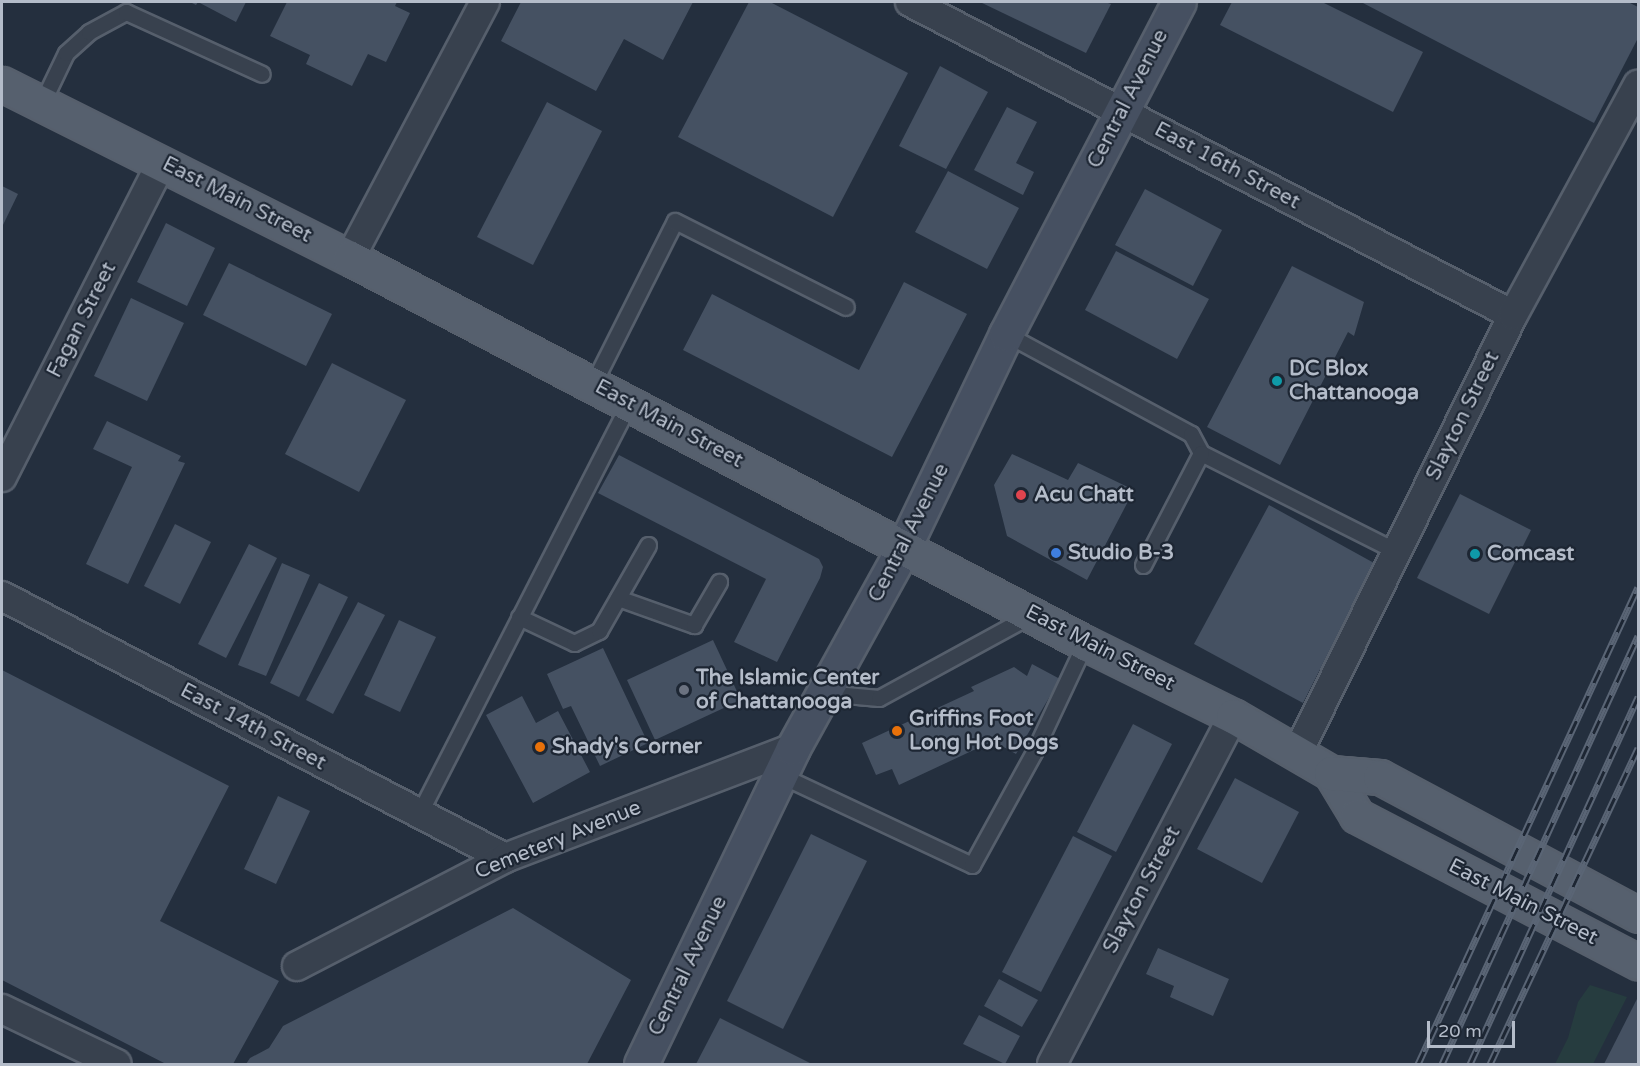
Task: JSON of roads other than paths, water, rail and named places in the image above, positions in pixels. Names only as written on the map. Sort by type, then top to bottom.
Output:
[{"type":"main road","name":"Central Avenue","points":[[641,1065],[787,761],[904,547],[1006,334],[1179,2]]},
{"type":"main road","name":"East Main Street","points":[[2,84],[350,258],[1034,614],[1085,643],[1233,716],[1331,773],[1357,816],[1638,962]]},
{"type":"main road","name":"East Main Street","points":[[1331,773],[1380,777],[1638,915]]},
{"type":"street","points":[[350,258],[486,2]]},
{"type":"street","name":"East 16th Street","points":[[910,2],[1513,315]]},
{"type":"street","name":"Slayton Street","points":[[1298,752],[1513,315],[1638,85]]},
{"type":"street","name":"Fagan Street","points":[[2,477],[162,162]]},
{"type":"street","name":"East 14th Street","points":[[2,596],[505,858]]},
{"type":"street","name":"Slayton Street","points":[[1052,1065],[1233,716]]},
{"type":"street","name":"Cemetery Avenue","points":[[297,966],[505,858],[787,761]]},
{"type":"street","points":[[2,1009],[117,1065]]},
{"type":"lane","points":[[42,103],[66,53],[89,32],[126,12],[262,74]]},
{"type":"lane","points":[[593,384],[675,221],[846,307]]},
{"type":"lane","points":[[1006,334],[1191,434],[1201,453],[1396,551]]},
{"type":"lane","points":[[419,814],[629,403]]},
{"type":"lane","points":[[1143,565],[1201,453]]},
{"type":"lane","points":[[519,617],[574,643],[600,631],[648,545]]},
{"type":"lane","points":[[618,598],[694,625],[719,582]]},
{"type":"lane","points":[[823,693],[879,698],[1034,614]]},
{"type":"lane","points":[[787,761],[972,865],[1034,752],[1085,643]]},
{"type":"railway","points":[[1418,1064],[1638,587]]},
{"type":"railway","points":[[1442,1064],[1638,636]]},
{"type":"railway","points":[[1470,1064],[1638,697]]},
{"type":"railway","points":[[1490,1064],[1638,748]]},
{"type":"place","name":"DC Blox Chattanooga","points":[[1277,381]]},
{"type":"place","name":"Acu Chatt","points":[[1021,495]]},
{"type":"place","name":"Studio B-3","points":[[1056,553]]},
{"type":"place","name":"Comcast","points":[[1475,554]]},
{"type":"place","name":"The Islamic Center of Chattanooga","points":[[684,690]]},
{"type":"place","name":"Griffins Foot Long Hot Dogs","points":[[897,731]]},
{"type":"place","name":"Shady's Corner","points":[[540,747]]}]
